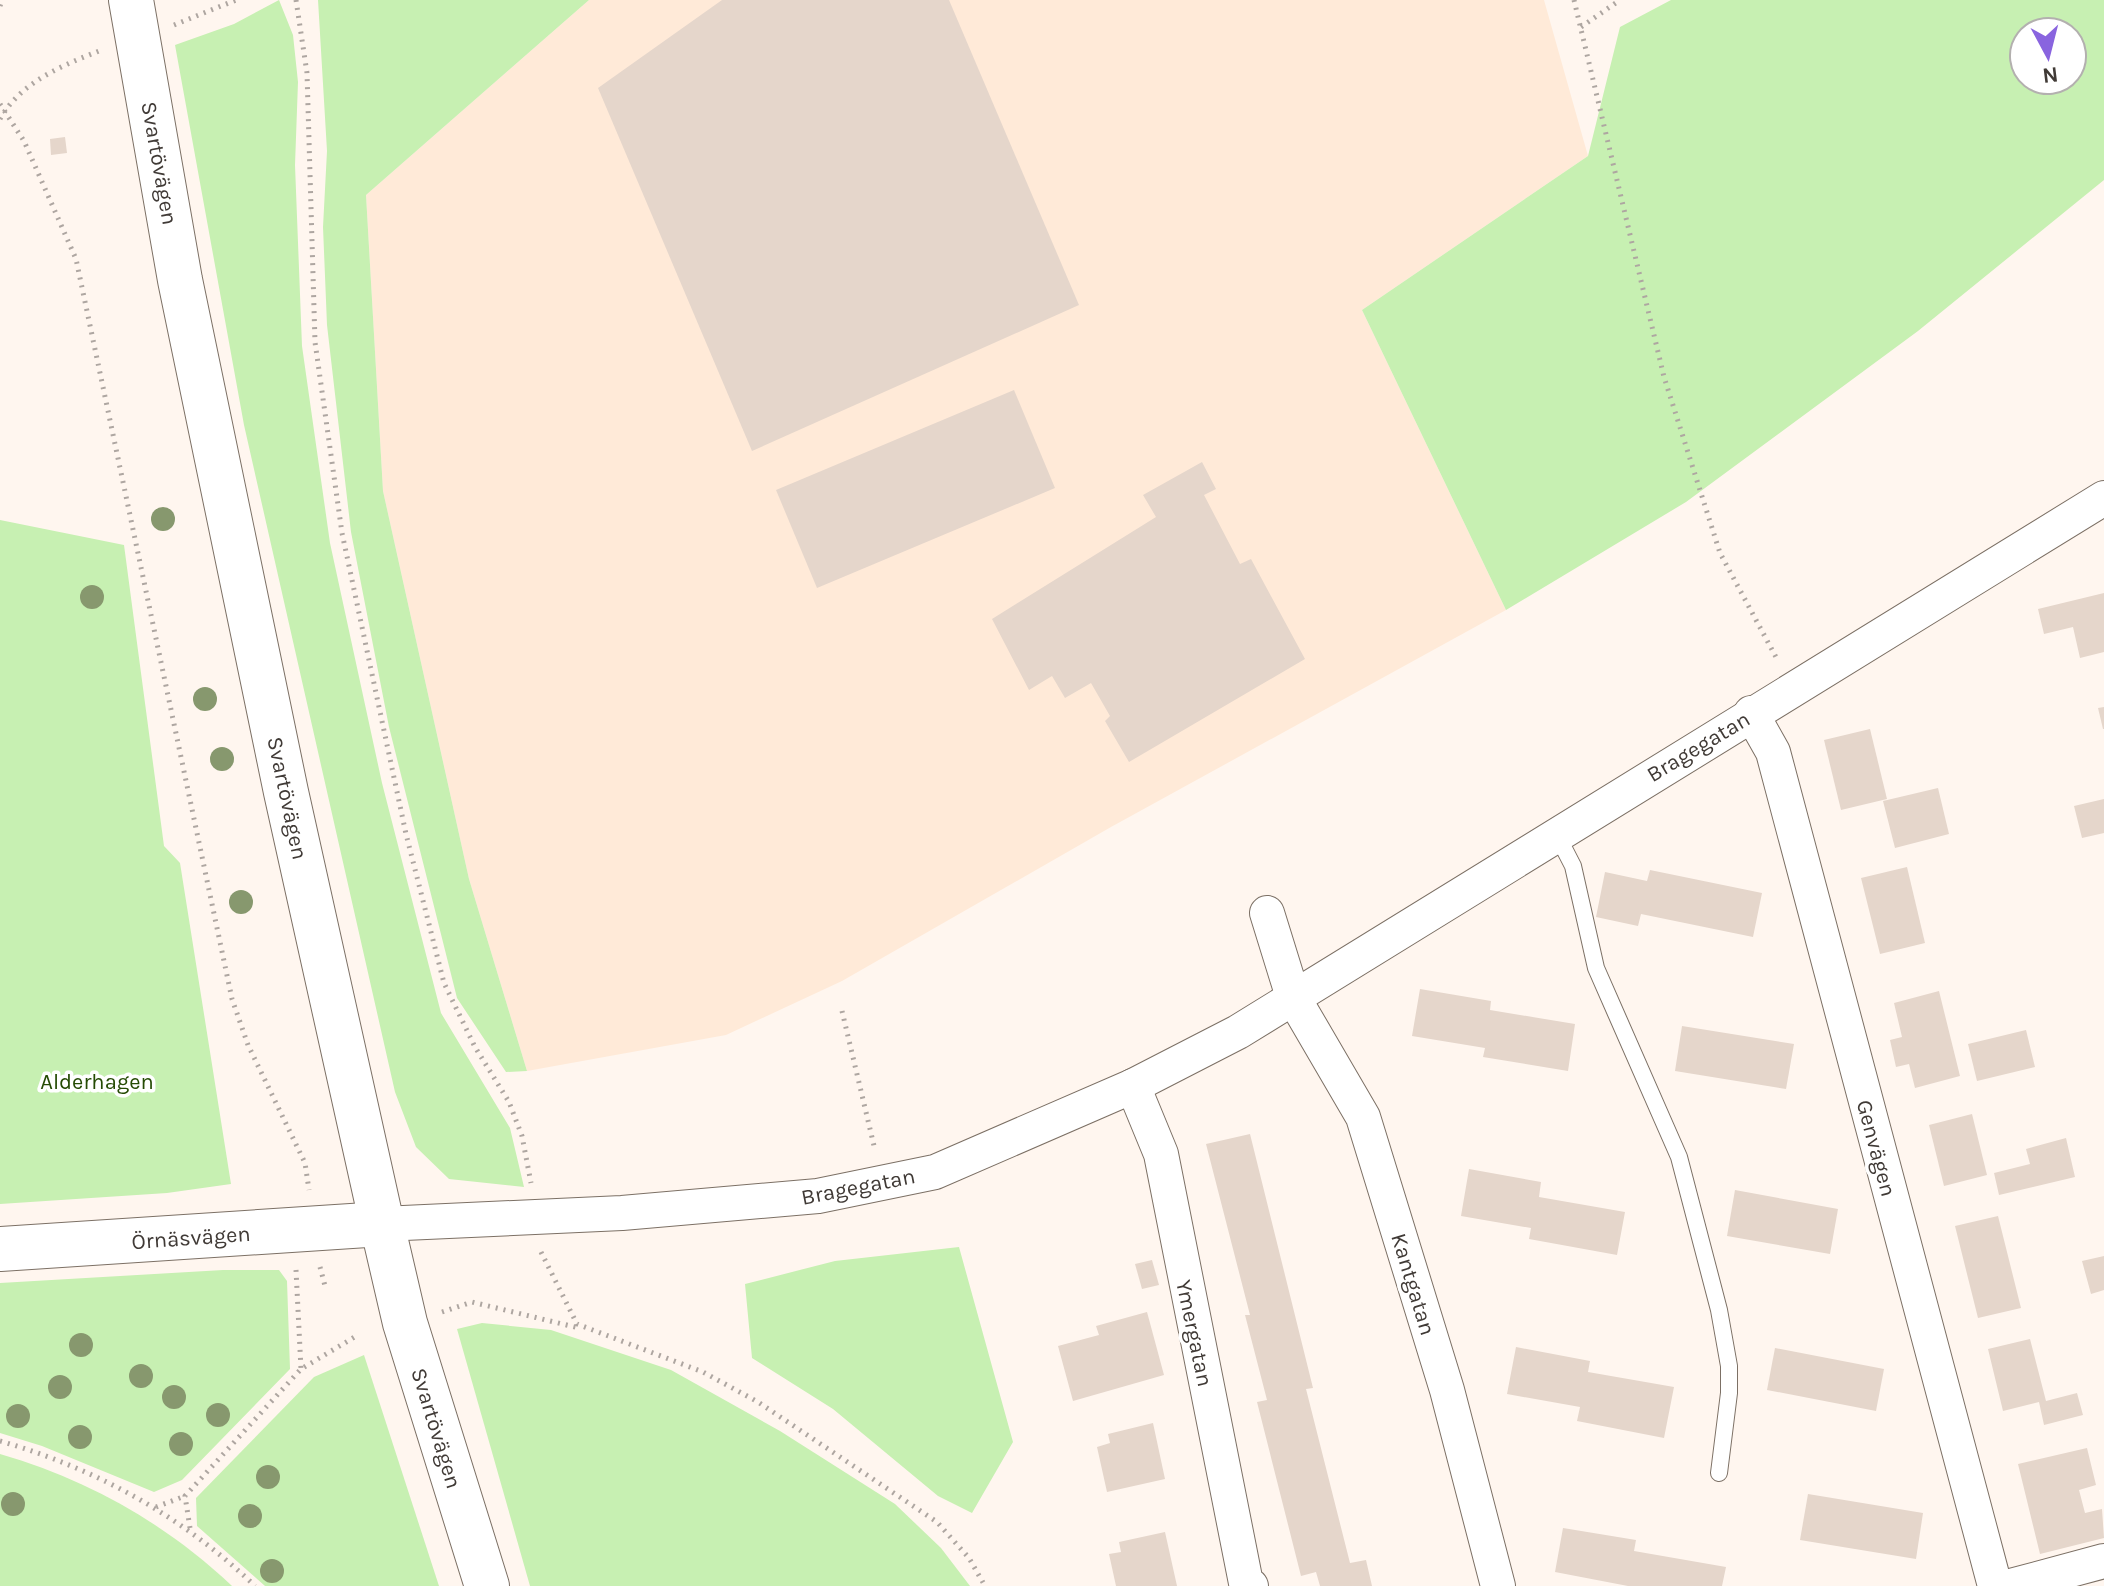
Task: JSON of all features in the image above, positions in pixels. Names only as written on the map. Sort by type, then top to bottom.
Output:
[{"type":"main road","name":"Svartövägen","points":[[131,0],[180,280],[286,792],[382,1224],[405,1323],[487,1586]]},
{"type":"main road","name":"Örnäsvägen","points":[[0,1249],[382,1224]]},
{"type":"street","name":"Bragegatan","points":[[382,1224],[622,1213],[818,1196],[935,1172],[1194,1057],[2104,498]]},
{"type":"street","name":"Genvägen","points":[[1751,713],[1773,752],[1995,1586]]},
{"type":"street","points":[[1267,913],[1293,997]]},
{"type":"street","name":"Kantgatan","points":[[1293,997],[1363,1117],[1447,1390],[1498,1586]]},
{"type":"street","name":"Ymergatan","points":[[1133,1086],[1161,1154],[1247,1585]]},
{"type":"street","points":[[2011,1586],[2104,1561]]},
{"type":"lane","points":[[1556,833],[1573,866],[1596,968],[1679,1157],[1719,1310],[1729,1366],[1729,1393],[1719,1473]]},
{"type":"path","points":[[0,6],[2,0]]},
{"type":"path","points":[[167,27],[236,0]]},
{"type":"path","points":[[296,0],[307,73],[315,342],[342,533],[406,834],[444,983],[467,1033],[509,1102],[522,1136],[539,1247],[571,1318],[588,1330]]},
{"type":"path","points":[[1574,0],[1664,377],[1720,553],[1792,688]]},
{"type":"path","points":[[1581,27],[1620,0]]},
{"type":"path","points":[[0,119],[31,84],[64,64],[101,50]]},
{"type":"path","points":[[0,104],[24,141],[76,259],[232,999],[248,1045],[305,1163],[325,1286]]},
{"type":"path","points":[[842,1011],[883,1182]]},
{"type":"path","points":[[296,1267],[301,1369]]},
{"type":"path","points":[[405,1323],[472,1302],[588,1330],[640,1346],[703,1372],[771,1410],[937,1522],[969,1558],[985,1586]]},
{"type":"path","points":[[155,1507],[185,1496],[301,1369],[358,1335]]},
{"type":"path","points":[[0,1441],[52,1458],[155,1507],[190,1529],[255,1586]]},
{"type":"path","points":[[185,1496],[190,1529]]},
{"type":"shaded area","points":[[589,0],[1544,0],[1588,156],[1362,310],[1506,610],[1111,827],[842,981],[726,1035],[527,1071],[469,879],[383,491],[366,195]]},
{"type":"green space","points":[[279,0],[293,35],[298,82],[295,165],[302,346],[330,543],[382,783],[441,1013],[510,1128],[524,1187],[449,1179],[416,1147],[395,1092],[244,425],[175,45],[234,24]]},
{"type":"green space","points":[[318,0],[589,0],[366,195],[383,491],[469,879],[527,1071],[506,1072],[457,998],[389,727],[351,532],[327,325],[323,227],[327,151]]},
{"type":"green space","points":[[1671,0],[2104,0],[2104,180],[1918,331],[1686,502],[1506,610],[1362,310],[1588,156],[1620,27]]},
{"type":"green space","name":"Alderhagen","points":[[0,520],[124,545],[164,846],[180,863],[231,1184],[167,1193],[0,1204]]},
{"type":"green space","points":[[959,1247],[1013,1442],[972,1513],[938,1496],[833,1409],[752,1358],[745,1284],[835,1261]]},
{"type":"green space","points":[[223,1270],[279,1270],[287,1281],[290,1369],[182,1480],[154,1492],[42,1446],[0,1433],[0,1283]]},
{"type":"green space","points":[[482,1323],[551,1330],[671,1370],[780,1431],[895,1504],[941,1548],[970,1586],[530,1586],[457,1329]]},
{"type":"green space","points":[[364,1355],[439,1586],[265,1586],[197,1526],[196,1498],[314,1377]]},
{"type":"green space","points":[[0,1454],[64,1477],[124,1506],[180,1542],[232,1586],[0,1586]]},
{"type":"building","points":[[722,0],[949,0],[1079,305],[752,451],[598,88]]},
{"type":"building","points":[[65,137],[67,153],[51,155],[50,139]]},
{"type":"building","points":[[1014,390],[1055,488],[817,588],[776,490]]},
{"type":"building","points":[[1202,462],[1216,489],[1204,495],[1240,564],[1251,559],[1305,659],[1129,762],[1105,721],[1110,716],[1091,683],[1065,698],[1052,676],[1029,690],[992,619],[1156,517],[1143,495]]},
{"type":"building","points":[[2104,593],[2104,652],[2080,658],[2073,627],[2044,634],[2038,609]]},
{"type":"building","points":[[2104,707],[2104,729],[2103,729],[2098,708]]},
{"type":"building","points":[[1870,729],[1887,799],[1841,810],[1824,740]]},
{"type":"building","points":[[1938,788],[1949,834],[1895,848],[1883,801]]},
{"type":"building","points":[[2104,799],[2104,833],[2082,838],[2074,806]]},
{"type":"building","points":[[1907,867],[1925,943],[1880,954],[1861,878]]},
{"type":"building","points":[[1650,870],[1762,893],[1753,937],[1641,914],[1638,926],[1596,917],[1605,872],[1647,881]]},
{"type":"building","points":[[1420,989],[1491,1001],[1490,1010],[1575,1024],[1568,1071],[1483,1057],[1485,1048],[1412,1036]]},
{"type":"building","points":[[1939,991],[1960,1076],[1915,1088],[1909,1064],[1896,1067],[1890,1040],[1902,1037],[1894,1003]]},
{"type":"building","points":[[1682,1026],[1794,1044],[1786,1089],[1675,1071]]},
{"type":"building","points":[[2026,1030],[2035,1067],[1977,1081],[1968,1044]]},
{"type":"building","points":[[1972,1114],[1987,1175],[1944,1186],[1929,1125]]},
{"type":"building","points":[[1250,1134],[1313,1388],[1306,1389],[1350,1563],[1366,1560],[1372,1586],[1320,1586],[1316,1572],[1301,1576],[1257,1402],[1267,1400],[1245,1315],[1250,1315],[1206,1144]]},
{"type":"building","points":[[2066,1138],[2075,1177],[1999,1195],[1994,1173],[2030,1164],[2026,1149]]},
{"type":"building","points":[[1469,1169],[1541,1182],[1539,1197],[1625,1212],[1617,1255],[1529,1239],[1531,1228],[1461,1216]]},
{"type":"building","points":[[1735,1190],[1838,1209],[1830,1254],[1727,1236]]},
{"type":"building","points":[[1998,1216],[2021,1308],[1978,1318],[1955,1226]]},
{"type":"building","points":[[2104,1256],[2104,1290],[2091,1294],[2082,1261]]},
{"type":"building","points":[[1152,1260],[1159,1285],[1142,1289],[1135,1264]]},
{"type":"building","points":[[1147,1312],[1164,1375],[1073,1401],[1058,1346],[1099,1335],[1096,1326]]},
{"type":"building","points":[[2030,1339],[2046,1401],[2077,1393],[2083,1415],[2044,1425],[2039,1402],[2003,1411],[1988,1349]]},
{"type":"building","points":[[1516,1347],[1590,1361],[1588,1372],[1674,1387],[1664,1438],[1577,1421],[1580,1407],[1507,1394]]},
{"type":"building","points":[[1775,1348],[1884,1369],[1876,1411],[1767,1390]]},
{"type":"building","points":[[1153,1423],[1165,1479],[1107,1492],[1097,1447],[1110,1443],[1108,1434]]},
{"type":"building","points":[[2087,1448],[2096,1485],[2079,1490],[2085,1513],[2102,1509],[2104,1538],[2040,1554],[2018,1464]]},
{"type":"building","points":[[1808,1494],[1923,1513],[1916,1559],[1800,1540]]},
{"type":"building","points":[[1563,1528],[1636,1540],[1634,1551],[1726,1567],[1722,1586],[1628,1586],[1555,1572]]},
{"type":"building","points":[[1165,1532],[1177,1586],[1116,1586],[1109,1554],[1121,1552],[1119,1542]]}]
